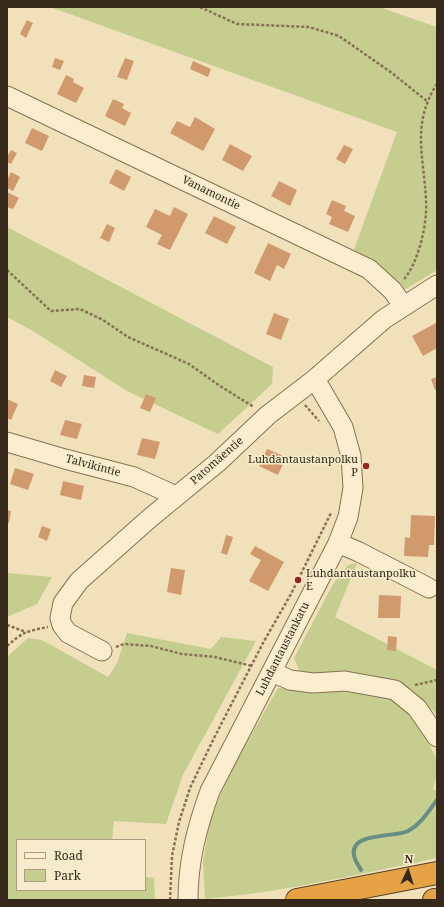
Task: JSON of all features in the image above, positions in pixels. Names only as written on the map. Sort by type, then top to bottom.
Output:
[{"type":"highway","points":[[297,900],[437,873]]},
{"type":"street","name":"Vanamontie","points":[[7,96],[369,269],[398,299]]},
{"type":"street","name":"Patomäentie","points":[[62,625],[60,618],[63,603],[79,581],[176,496],[217,463],[268,415],[315,379],[384,319],[398,299],[437,285]]},
{"type":"street","name":"Luhdantaustankatu","points":[[188,900],[191,854],[199,822],[210,791],[338,543],[348,517],[353,488],[351,456],[343,427],[315,379]]},
{"type":"street","name":"Talvikintie","points":[[7,442],[134,477],[176,496]]},
{"type":"street","points":[[338,543],[360,552],[429,588]]},
{"type":"street","points":[[62,625],[68,633],[102,651]]},
{"type":"street","points":[[272,672],[290,680],[313,683],[345,681],[395,690],[417,708],[437,737]]},
{"type":"path","points":[[200,7],[237,24],[309,27],[339,36],[392,73],[428,102]]},
{"type":"path","points":[[398,299],[416,257],[424,232],[426,202],[420,150],[421,130],[424,110],[437,84]]},
{"type":"path","points":[[7,270],[51,311],[80,310],[103,320],[128,338],[189,364],[220,386],[268,415]]},
{"type":"path","points":[[294,394],[323,424]]},
{"type":"path","points":[[263,643],[291,594],[332,510]]},
{"type":"path","points":[[7,624],[26,632]]},
{"type":"path","points":[[7,646],[20,634],[62,625]]},
{"type":"path","points":[[102,651],[124,644],[151,646],[182,654],[215,657],[252,665],[272,672]]},
{"type":"green space","points":[[50,7],[379,7],[437,27],[437,270],[404,290],[385,270],[353,252],[397,132]]},
{"type":"green space","points":[[7,227],[273,367],[272,384],[218,434],[127,391],[33,331],[7,317]]},
{"type":"green space","points":[[357,563],[335,617],[437,670],[437,714],[419,699],[422,730],[437,760],[437,774],[433,789],[437,792],[437,858],[344,878],[250,894],[205,899],[203,862],[210,819],[232,768],[278,688],[314,689],[318,673],[301,675],[294,658],[333,584],[348,565]]},
{"type":"green space","points":[[7,573],[52,577],[37,604],[7,617]]},
{"type":"green space","points":[[127,633],[211,649],[221,637],[256,641],[183,775],[166,824],[114,821],[112,839],[16,839],[16,891],[146,891],[146,877],[154,878],[155,900],[7,900],[7,657],[28,638],[42,640],[108,677],[117,663]]},
{"type":"building","points":[[27,20],[33,23],[26,38],[20,34]]},
{"type":"building","points":[[55,58],[64,61],[60,70],[52,67]]},
{"type":"building","points":[[125,58],[134,61],[127,80],[117,77]]},
{"type":"building","points":[[193,61],[211,69],[208,77],[190,69]]},
{"type":"building","points":[[66,75],[74,79],[73,82],[84,88],[76,103],[57,94]]},
{"type":"building","points":[[113,99],[124,104],[122,108],[131,113],[125,126],[105,116]]},
{"type":"building","points":[[195,117],[215,129],[203,151],[170,133],[177,121],[190,127]]},
{"type":"building","points":[[32,128],[49,136],[42,151],[25,143]]},
{"type":"building","points":[[230,144],[252,156],[243,171],[222,160]]},
{"type":"building","points":[[344,145],[353,149],[345,164],[336,159]]},
{"type":"building","points":[[11,150],[17,153],[11,164],[7,162],[7,157]]},
{"type":"building","points":[[116,169],[131,177],[124,191],[109,183]]},
{"type":"building","points":[[11,172],[20,177],[13,191],[7,188],[7,180]]},
{"type":"building","points":[[279,181],[297,190],[290,206],[271,196]]},
{"type":"building","points":[[7,192],[19,198],[13,209],[7,207]]},
{"type":"building","points":[[332,200],[346,206],[344,211],[355,216],[348,232],[329,224],[332,217],[326,214]]},
{"type":"building","points":[[174,207],[188,214],[170,250],[157,244],[162,235],[146,227],[155,209],[170,216]]},
{"type":"building","points":[[214,216],[236,227],[227,244],[205,233]]},
{"type":"building","points":[[107,224],[115,228],[109,242],[100,238]]},
{"type":"building","points":[[268,243],[291,254],[284,269],[277,265],[270,281],[254,273]]},
{"type":"building","points":[[274,313],[289,319],[281,340],[266,334]]},
{"type":"building","points":[[436,323],[437,348],[423,356],[412,336]]},
{"type":"building","points":[[55,370],[67,376],[61,387],[50,381]]},
{"type":"building","points":[[84,375],[96,377],[94,388],[82,386]]},
{"type":"building","points":[[437,377],[437,389],[435,390],[431,379]]},
{"type":"building","points":[[146,394],[156,398],[150,412],[140,408]]},
{"type":"building","points":[[7,399],[18,404],[11,420],[7,418]]},
{"type":"building","points":[[65,420],[82,424],[77,439],[60,435]]},
{"type":"building","points":[[142,438],[160,442],[155,459],[137,455]]},
{"type":"building","points":[[267,449],[286,457],[278,475],[259,466]]},
{"type":"building","points":[[15,468],[34,474],[28,490],[10,484]]},
{"type":"building","points":[[63,481],[84,486],[81,500],[60,495]]},
{"type":"building","points":[[7,510],[11,511],[9,523],[7,523]]},
{"type":"building","points":[[411,515],[435,516],[434,545],[429,545],[428,557],[404,556],[405,537],[410,538]]},
{"type":"building","points":[[42,526],[51,529],[47,541],[38,537]]},
{"type":"building","points":[[226,535],[233,537],[227,555],[221,553]]},
{"type":"building","points":[[255,546],[284,562],[268,591],[249,581],[261,560],[250,554]]},
{"type":"building","points":[[171,568],[185,570],[181,595],[167,592]]},
{"type":"building","points":[[379,595],[401,596],[400,618],[378,618]]},
{"type":"building","points":[[388,636],[397,637],[396,651],[387,650]]},
{"type":"waterway","points":[[361,870],[355,859],[354,850],[357,844],[373,837],[408,831],[421,821],[437,800]]},
{"type":"place","name":"Luhdantaustanpolku P","points":[[366,466]]},
{"type":"place","name":"Luhdantaustanpolku E","points":[[298,580]]}]
